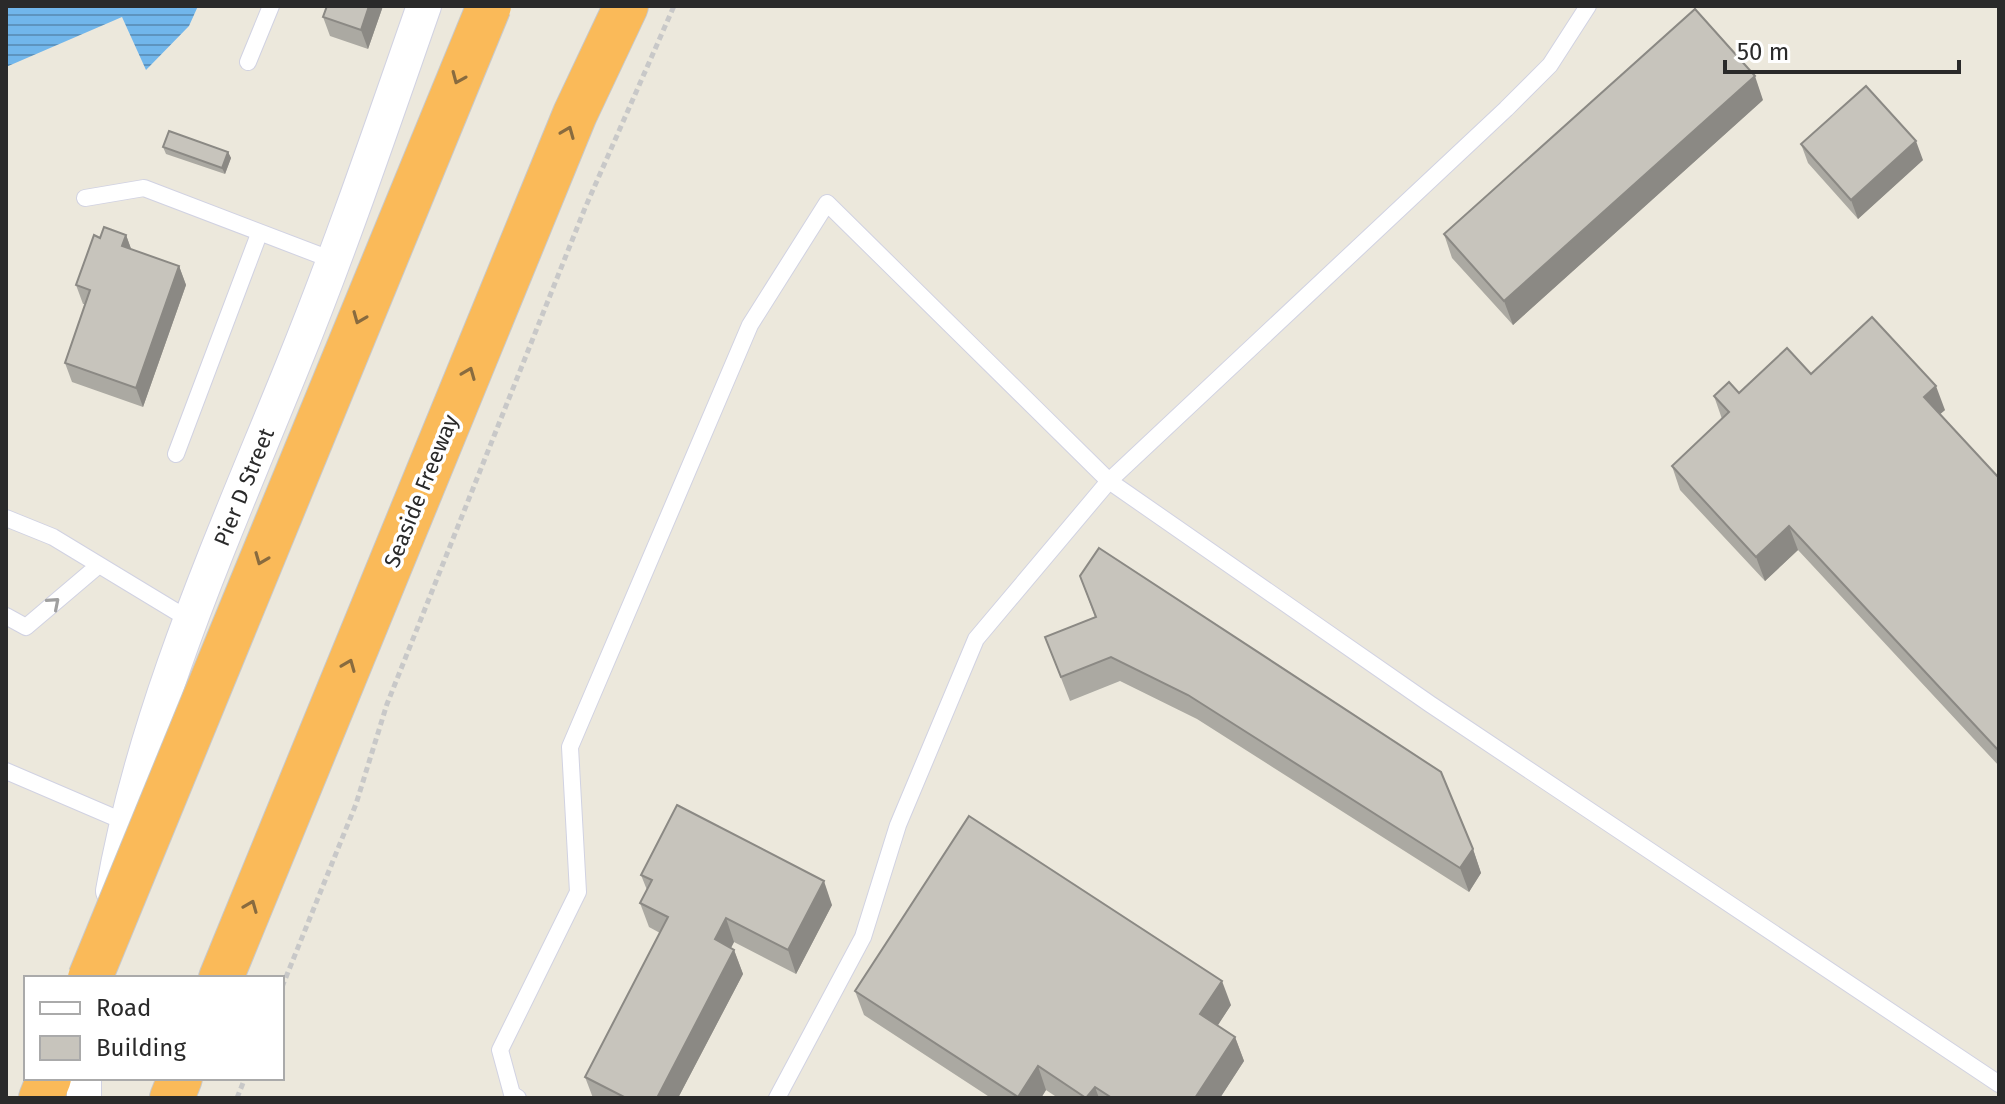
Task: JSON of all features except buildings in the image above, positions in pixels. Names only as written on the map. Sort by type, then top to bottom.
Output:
[{"type":"highway","points":[[91,976],[489,6]]},
{"type":"highway","name":"Seaside Freeway","points":[[222,976],[575,114],[626,6]]},
{"type":"street","name":"Pier D Street","points":[[98,976],[125,822],[190,620],[335,261],[424,6]]},
{"type":"lane","points":[[248,62],[271,6]]},
{"type":"lane","points":[[777,1098],[863,937],[898,825],[976,639],[1109,481],[1506,109],[1550,65],[1588,6]]},
{"type":"lane","points":[[85,198],[144,188],[335,261]]},
{"type":"lane","points":[[518,1098],[512,1094],[500,1050],[578,892],[570,747],[750,325],[827,203],[1109,481],[1430,704],[1999,1084]]},
{"type":"lane","points":[[176,454],[259,234]]},
{"type":"lane","points":[[6,518],[53,537],[190,620]]},
{"type":"lane","points":[[6,616],[26,627],[99,565]]},
{"type":"lane","points":[[6,771],[125,822]]},
{"type":"path","points":[[284,982],[356,804],[387,704],[585,208],[674,6]]},
{"type":"water","points":[[6,6],[198,6],[189,26],[146,70],[122,17],[6,67]]}]
